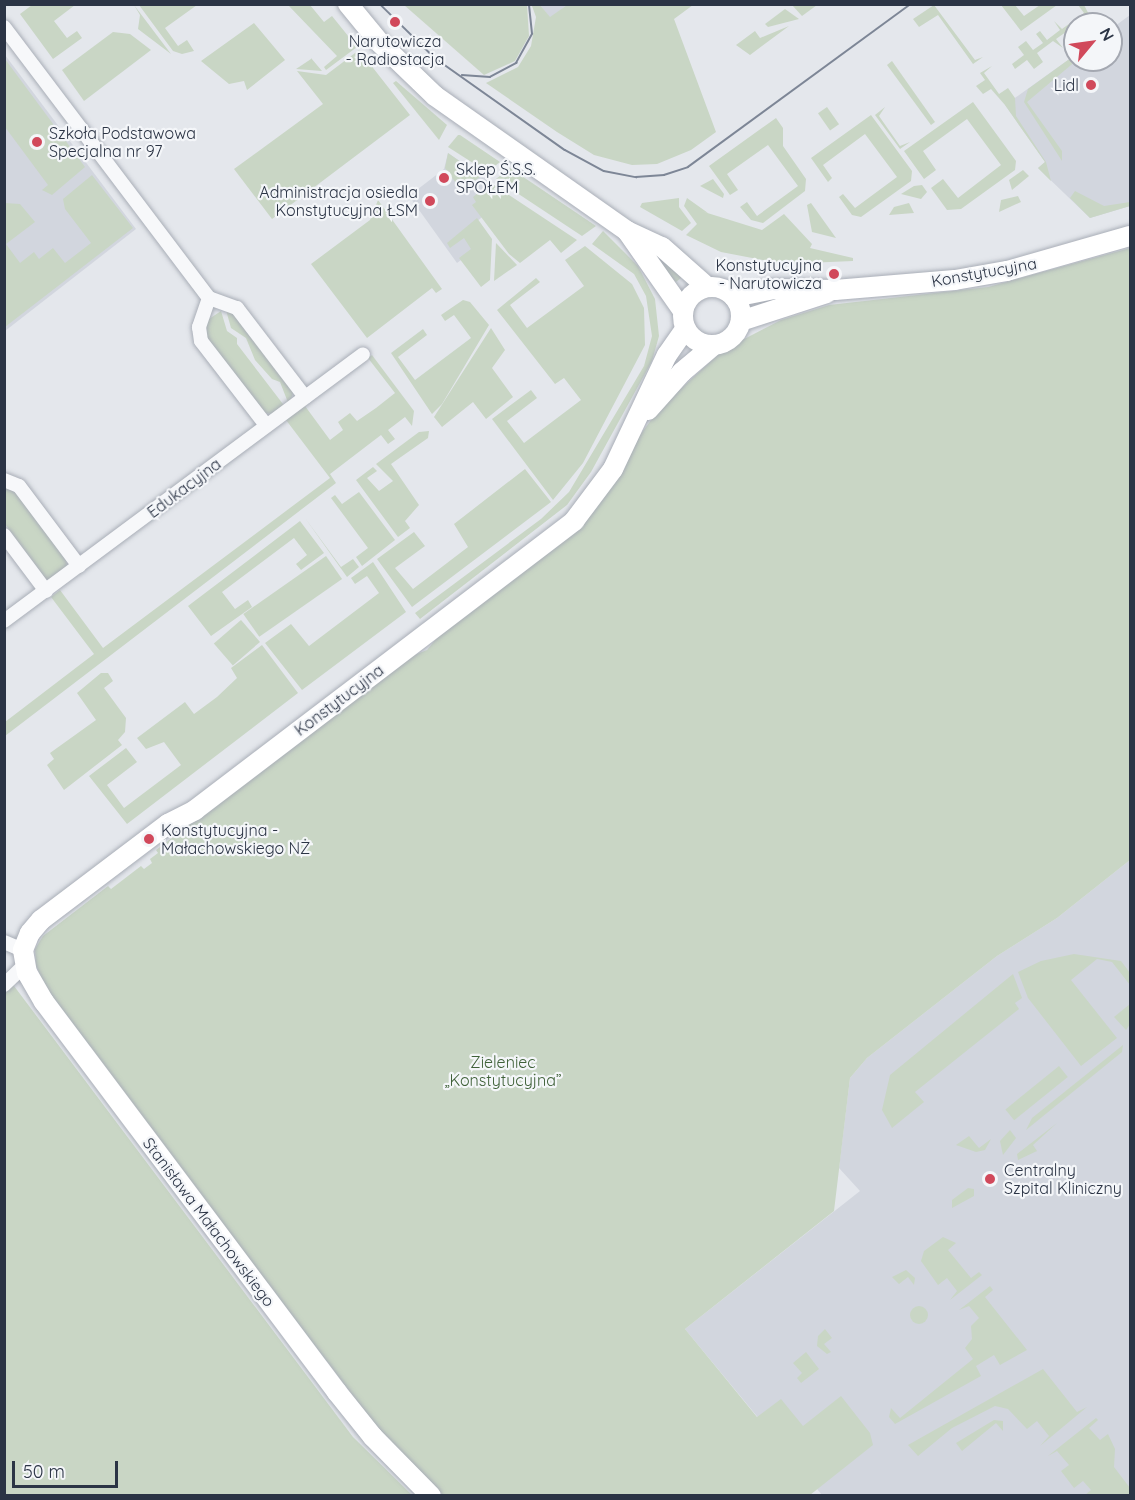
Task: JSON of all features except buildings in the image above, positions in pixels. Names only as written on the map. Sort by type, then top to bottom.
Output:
[{"type":"street","points":[[348,4],[400,64],[443,103],[627,231],[662,247],[707,287],[725,290],[734,297],[741,321],[730,340],[714,345],[695,341],[627,231]]},
{"type":"street","points":[[4,27],[209,298],[237,308],[305,397]]},
{"type":"street","name":"Konstytucyjna","points":[[734,297],[774,289],[835,290],[981,276],[1131,236]]},
{"type":"street","points":[[684,320],[691,295],[707,287]]},
{"type":"street","name":"Konstytucyjna","points":[[741,321],[835,290]]},
{"type":"street","points":[[209,298],[199,327],[201,341],[267,425]]},
{"type":"street","name":"Konstytucyjna","points":[[24,957],[30,933],[41,920],[168,824],[204,803],[564,530],[595,498],[634,429],[684,320]]},
{"type":"street","name":"Konstytucyjna","points":[[634,429],[682,372],[714,345]]},
{"type":"street","name":"Edukacyjna","points":[[4,621],[363,354]]},
{"type":"street","points":[[4,480],[19,486],[80,566]]},
{"type":"street","points":[[4,535],[46,591]]},
{"type":"street","points":[[4,942],[24,957],[4,985]]},
{"type":"street","name":"Stanisława Małachowskiego","points":[[24,957],[44,1002],[373,1437],[430,1496]]},
{"type":"shaded area","points":[[540,5],[567,5],[550,18]]},
{"type":"shaded area","points":[[1130,15],[1130,206],[1090,218],[1038,168],[1045,162],[1005,105],[1063,64],[1063,72],[1123,72],[1123,20]]},
{"type":"shaded area","name":"Szkoła Podstawowa Specjalna nr 97","points":[[5,55],[136,229],[5,331]]},
{"type":"shaded area","points":[[448,153],[509,195],[464,232],[476,249],[457,263],[409,196],[444,169]]},
{"type":"shaded area","name":"Centralny Szpital Kliniczny","points":[[1130,860],[1130,1495],[822,1495],[685,1329],[860,1191],[839,1168],[850,1078],[867,1058],[997,956],[1057,918]]},
{"type":"green space","points":[[32,5],[75,5],[54,21],[67,38],[77,31],[82,38],[53,59],[20,14]]},
{"type":"green space","points":[[134,5],[171,54],[138,29],[140,15]]},
{"type":"green space","points":[[139,5],[197,5],[165,28],[178,46],[187,40],[194,51],[182,54],[173,51]]},
{"type":"green space","points":[[288,5],[310,5],[324,22],[332,16],[357,47],[326,70],[324,67],[337,56]]},
{"type":"green space","points":[[404,5],[527,5],[529,36],[515,61],[484,75]]},
{"type":"green space","points":[[540,5],[550,17],[567,5],[693,5],[674,19],[716,132],[691,150],[657,164],[632,165],[594,155],[557,132],[486,83],[518,67],[531,46],[536,17],[532,6]]},
{"type":"green space","points":[[792,5],[817,5],[802,16]]},
{"type":"green space","points":[[934,5],[975,60],[983,57],[973,64],[938,15],[919,27],[913,19]]},
{"type":"green space","points":[[1001,5],[1015,5],[1024,16],[1040,5],[1057,5],[1021,31]]},
{"type":"green space","points":[[1078,5],[1084,5],[1088,12],[1083,12]]},
{"type":"green space","points":[[785,9],[799,19],[768,27],[765,24]]},
{"type":"green space","points":[[1054,21],[1062,29],[1063,34],[1056,39],[1063,48],[1053,41],[1037,53],[1043,62],[1034,69],[1027,60],[1015,69],[1012,64],[1024,55],[1018,47],[1026,41],[1033,50],[1043,43],[1036,34],[1040,31],[1047,40],[1060,30]]},
{"type":"green space","points":[[254,23],[285,60],[247,90],[244,81],[229,84],[201,61]]},
{"type":"green space","points":[[789,26],[750,55],[736,45],[755,31],[760,38]]},
{"type":"green space","points":[[113,32],[130,34],[151,50],[84,101],[62,70]]},
{"type":"green space","points":[[359,50],[410,115],[272,219],[234,169],[323,104],[297,71],[326,75]]},
{"type":"green space","points":[[5,59],[85,167],[52,195],[42,190],[48,185],[5,127]]},
{"type":"green space","points":[[311,59],[322,71],[296,69]]},
{"type":"green space","points":[[892,61],[935,122],[931,125],[887,65]]},
{"type":"green space","points":[[1063,64],[1063,72],[1027,102],[1062,151],[1062,161],[1024,102],[1028,89]]},
{"type":"green space","points":[[992,66],[984,73],[999,94],[1008,88],[1015,98],[1016,116],[1046,162],[1051,181],[1038,168],[1045,162],[1005,105],[991,89],[983,94],[976,86],[985,80],[980,73]]},
{"type":"green space","points":[[396,81],[447,125],[439,140],[393,83]]},
{"type":"green space","points":[[973,102],[1016,161],[1015,170],[961,209],[947,210],[931,188],[943,179],[958,198],[1001,165],[967,119],[923,151],[936,170],[924,179],[904,151]]},
{"type":"green space","points":[[827,107],[839,124],[830,131],[818,113]]},
{"type":"green space","points":[[885,107],[879,116],[900,146],[910,142],[900,149],[875,115]]},
{"type":"green space","points":[[871,115],[912,171],[911,181],[861,217],[852,215],[839,197],[843,194],[855,208],[897,177],[865,134],[823,165],[832,178],[828,182],[811,158]]},
{"type":"green space","points":[[776,118],[783,128],[783,146],[806,179],[805,191],[763,223],[751,220],[740,207],[747,202],[757,216],[798,186],[768,145],[727,174],[738,190],[730,195],[709,166]]},
{"type":"green space","points":[[458,135],[500,162],[487,172],[448,147]]},
{"type":"green space","points":[[448,153],[481,176],[465,188],[462,184],[458,186],[445,168]]},
{"type":"green space","points":[[510,168],[596,226],[582,236],[496,179]]},
{"type":"green space","points":[[1023,170],[1029,176],[1012,190],[1009,180]]},
{"type":"green space","points":[[92,175],[133,228],[5,327],[5,203],[20,204],[35,222],[6,244],[20,263],[34,252],[39,259],[53,248],[65,263],[91,243],[65,209],[63,199]]},
{"type":"green space","points":[[713,179],[724,194],[723,198],[700,186]]},
{"type":"green space","points":[[491,183],[577,240],[561,253],[550,240],[520,263],[509,254],[472,205],[476,202],[473,197]]},
{"type":"green space","points":[[922,185],[927,192],[921,199],[901,194],[914,186]]},
{"type":"green space","points":[[1075,191],[1104,206],[1130,202],[1130,206],[1090,218],[1070,198]]},
{"type":"green space","points":[[1018,196],[1021,202],[999,212],[1001,200]]},
{"type":"green space","points":[[679,198],[679,207],[691,223],[682,231],[640,207],[642,203]]},
{"type":"green space","points":[[687,198],[708,213],[701,211],[762,230],[784,214],[812,244],[810,248],[853,258],[853,261],[783,264],[721,252],[686,235],[697,224],[684,206]]},
{"type":"green space","points":[[378,200],[442,289],[436,293],[432,288],[367,338],[311,264],[370,220]]},
{"type":"green space","points":[[811,203],[836,238],[812,232],[807,205]]},
{"type":"green space","points":[[909,203],[914,213],[889,215],[894,207]]},
{"type":"green space","points":[[477,218],[492,239],[490,280],[481,287],[459,258],[471,249],[464,238],[450,248],[447,243]]},
{"type":"green space","points":[[603,231],[638,266],[655,299],[659,336],[652,361],[591,472],[567,505],[420,619],[415,613],[541,519],[569,492],[644,366],[652,336],[646,296],[634,274],[592,244]]},
{"type":"green space","points":[[496,243],[517,265],[494,281]]},
{"type":"green space","points":[[585,246],[632,284],[644,308],[645,345],[583,463],[553,500],[492,419],[531,390],[537,398],[507,421],[524,443],[581,400],[564,378],[555,384],[497,310],[536,278],[540,282],[510,305],[527,328],[584,286],[565,260]]},
{"type":"green space","name":"Zieleniec „Konstytucyjna”","points":[[1130,248],[1130,860],[1057,918],[997,956],[867,1058],[850,1078],[834,1211],[685,1329],[757,1417],[781,1399],[803,1426],[841,1396],[870,1433],[873,1445],[810,1495],[443,1495],[389,1443],[86,1046],[44,984],[36,965],[35,949],[43,936],[108,886],[111,889],[141,866],[144,869],[152,863],[150,859],[158,853],[156,850],[407,658],[427,650],[441,633],[561,542],[660,408],[723,350],[781,320],[829,305],[988,287]]},
{"type":"green space","points":[[653,250],[672,265],[681,278],[676,282],[661,267]]},
{"type":"green space","points":[[463,300],[470,302],[489,325],[442,404],[432,414],[391,353],[423,329],[427,335],[398,357],[415,380],[471,338],[454,315],[445,321],[441,315]]},
{"type":"green space","points":[[226,310],[237,316],[294,390],[289,405],[280,382],[272,379],[255,360],[246,338],[231,328]]},
{"type":"green space","points":[[221,311],[227,331],[237,338],[237,344],[286,408],[275,414],[265,413],[207,340],[206,321]]},
{"type":"green space","points":[[491,328],[505,350],[492,368],[513,397],[486,419],[473,402],[442,427],[434,417]]},
{"type":"green space","points":[[372,355],[414,411],[412,426],[405,417],[388,430],[395,439],[388,444],[381,435],[330,474],[336,483],[5,736],[5,722],[94,654],[51,597],[60,590],[103,648],[330,478],[286,420],[305,406],[330,440],[343,430],[338,422],[350,413],[357,421],[376,408],[395,393],[368,358]]},
{"type":"green space","points":[[429,431],[428,438],[391,464],[419,505],[405,521],[410,528],[398,537],[356,480],[373,467],[377,471],[367,478],[379,491],[393,481],[376,464],[419,432]]},
{"type":"green space","points":[[525,469],[551,502],[412,607],[377,559],[414,532],[425,546],[395,568],[413,589],[468,547],[454,524]]},
{"type":"green space","points":[[5,485],[14,489],[66,558],[67,567],[53,580],[46,579],[5,524]]},
{"type":"green space","points":[[359,492],[395,540],[362,566],[356,557],[368,548],[331,498],[335,495],[342,504]]},
{"type":"green space","points":[[305,518],[341,567],[353,559],[359,567],[347,577]]},
{"type":"green space","points":[[300,521],[324,553],[301,570],[296,564],[307,555],[294,538],[222,592],[235,609],[248,600],[252,607],[211,636],[188,606]]},
{"type":"green space","points":[[326,556],[342,579],[259,637],[243,614]]},
{"type":"green space","points":[[373,562],[406,612],[302,690],[265,643],[291,624],[309,646],[379,593],[367,576],[355,584],[351,578]]},
{"type":"green space","points":[[241,620],[260,642],[233,666],[214,644]]},
{"type":"green space","points":[[262,645],[298,693],[127,824],[89,776],[126,748],[137,762],[107,785],[124,808],[181,765],[164,742],[146,749],[137,738],[185,702],[194,714],[217,697],[237,678],[231,668]]},
{"type":"green space","points":[[101,673],[108,673],[113,681],[104,688],[126,718],[125,732],[118,740],[122,745],[64,790],[47,765],[54,759],[50,753],[96,720],[77,693]]},
{"type":"green space","points":[[1074,954],[1121,961],[1130,973],[1130,985],[1112,962],[1097,959],[1071,980],[1117,1038],[1081,1066],[1028,998],[1018,972],[1041,961]]},
{"type":"green space","points":[[5,974],[353,1437],[412,1495],[5,1495]]},
{"type":"green space","points":[[1013,974],[1022,998],[1015,1003],[1019,1009],[915,1092],[924,1102],[892,1128],[882,1110],[890,1075]]},
{"type":"green space","points":[[1130,1004],[1130,1024],[1126,1030],[1114,1017]]},
{"type":"green space","points":[[1123,1045],[1122,1052],[1026,1130],[1032,1118]]},
{"type":"green space","points":[[1059,1066],[1068,1077],[1014,1120],[1005,1109]]},
{"type":"green space","points":[[1057,1123],[1033,1145],[1037,1151],[1018,1160],[1017,1154]]},
{"type":"green space","points":[[1010,1130],[1016,1138],[1003,1155],[1000,1141]]},
{"type":"green space","points":[[969,1136],[979,1148],[991,1139],[985,1150],[976,1152],[956,1145]]},
{"type":"green space","points":[[968,1188],[974,1189],[974,1196],[952,1208],[952,1200]]},
{"type":"green space","points":[[943,1237],[956,1243],[948,1250],[971,1278],[979,1272],[982,1275],[950,1300],[957,1291],[947,1278],[938,1285],[921,1261],[924,1251]]},
{"type":"green space","points":[[906,1270],[915,1278],[914,1285],[908,1277],[899,1284],[892,1277]]},
{"type":"green space","points":[[990,1286],[993,1290],[985,1297],[1027,1350],[1000,1365],[994,1355],[976,1366],[981,1376],[895,1424],[889,1417],[891,1408],[900,1418],[973,1359],[965,1348],[972,1339],[971,1326],[979,1318],[969,1306],[959,1310]]},
{"type":"green space","points":[[915,1306],[923,1306],[928,1311],[926,1322],[915,1324],[910,1319],[910,1311]]},
{"type":"green space","points":[[825,1329],[832,1338],[824,1344],[831,1352],[827,1354],[817,1346],[818,1336]]},
{"type":"green space","points":[[806,1352],[819,1369],[801,1383],[797,1378],[802,1373],[793,1363]]},
{"type":"green space","points":[[1043,1369],[1077,1412],[1087,1407],[1040,1446],[1049,1436],[1037,1421],[1027,1429],[1008,1409],[995,1406],[952,1428],[918,1456],[908,1445]]},
{"type":"green space","points":[[1096,1418],[1098,1420],[1089,1428],[1100,1440],[1108,1434],[1115,1449],[1114,1467],[1130,1488],[1130,1495],[1085,1495],[1091,1490],[1083,1481],[1074,1488],[1061,1471],[1069,1465],[1057,1451],[1048,1456]]},
{"type":"green space","points":[[994,1420],[1003,1421],[1003,1431],[996,1423],[962,1451],[956,1443]]},
{"type":"tram line","points":[[380,4],[435,58],[565,150],[604,171],[636,177],[664,175],[688,167],[911,4]]},
{"type":"tram line","points":[[462,75],[490,77],[516,63],[532,34],[529,4]]},
{"type":"place","name":"Narutowicza - Radiostacja","points":[[395,22]]},
{"type":"place","name":"Lidl","points":[[1091,85]]},
{"type":"place","name":"Szkoła Podstawowa Specjalna nr 97","points":[[37,142]]},
{"type":"place","name":"Sklep Ś.S.S. SPOŁEM","points":[[444,178]]},
{"type":"place","name":"Administracja osiedla Konstytucyjna ŁSM","points":[[430,201]]},
{"type":"place","name":"Konstytucyjna - Narutowicza","points":[[834,274]]},
{"type":"place","name":"Konstytucyjna - Małachowskiego NŻ","points":[[149,839]]},
{"type":"place","name":"Centralny Szpital Kliniczny","points":[[990,1179]]}]
